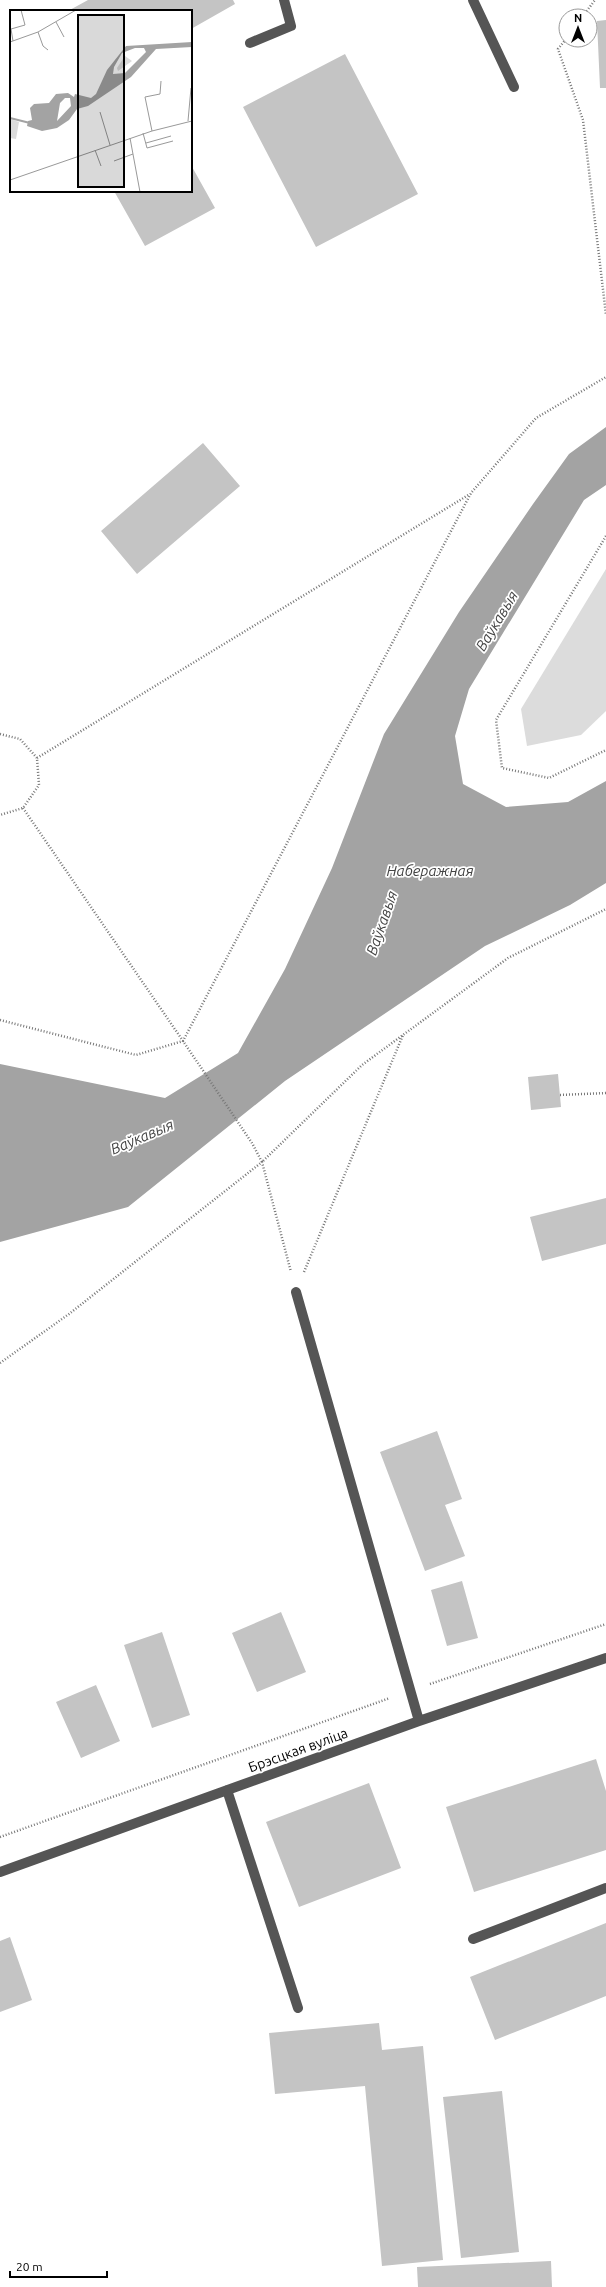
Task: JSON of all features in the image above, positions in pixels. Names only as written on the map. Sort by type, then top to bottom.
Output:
[{"type":"street","points":[[250,43],[291,26],[284,0]]},
{"type":"street","points":[[473,0],[514,87]]},
{"type":"street","points":[[296,1292],[419,1722]]},
{"type":"street","name":"Брэсцкая вуліца","points":[[0,1872],[419,1722],[606,1658]]},
{"type":"street","points":[[227,1790],[298,2008]]},
{"type":"street","points":[[473,1939],[606,1888]]},
{"type":"path","points":[[559,48],[583,120],[606,315]]},
{"type":"path","points":[[0,1020],[136,1055],[184,1041],[471,493],[536,418],[606,377]]},
{"type":"path","points":[[37,758],[471,493]]},
{"type":"path","points":[[606,536],[496,720],[502,768],[549,778],[606,750]]},
{"type":"path","points":[[0,734],[20,739],[37,758],[39,785],[23,808],[0,815]]},
{"type":"path","points":[[23,808],[184,1041],[252,1143],[262,1162],[296,1292]]},
{"type":"path","points":[[0,1363],[69,1314],[262,1162],[362,1065],[508,958],[606,909]]},
{"type":"path","points":[[296,1292],[403,1035]]},
{"type":"path","points":[[560,1095],[606,1093]]},
{"type":"path","points":[[0,1837],[410,1691],[606,1624]]},
{"type":"shaded area","points":[[606,569],[606,711],[581,735],[527,746],[521,709]]},
{"type":"water","name":"Наберажная","points":[[606,427],[606,485],[584,500],[469,689],[455,736],[463,784],[506,807],[568,802],[606,781],[606,883],[570,905],[485,946],[285,1081],[128,1207],[0,1242],[0,1064],[165,1098],[238,1053],[285,969],[332,868],[384,734],[459,612],[569,454]]},
{"type":"building","points":[[88,0],[233,0],[235,4],[192,28],[192,10],[70,10]]},
{"type":"building","points":[[606,20],[606,88],[600,88],[598,21]]},
{"type":"building","points":[[345,54],[418,194],[316,247],[243,107]]},
{"type":"building","points":[[192,167],[215,208],[145,246],[115,192],[192,192]]},
{"type":"building","points":[[203,443],[240,486],[137,574],[101,531]]},
{"type":"building","points":[[558,1074],[561,1107],[531,1110],[528,1077]]},
{"type":"building","points":[[606,1198],[606,1244],[542,1261],[530,1217]]},
{"type":"building","points":[[437,1431],[462,1499],[445,1505],[465,1556],[425,1571],[380,1452]]},
{"type":"building","points":[[462,1581],[478,1638],[447,1646],[431,1590]]},
{"type":"building","points":[[281,1612],[306,1672],[257,1692],[232,1633]]},
{"type":"building","points":[[162,1632],[190,1715],[152,1728],[124,1645]]},
{"type":"building","points":[[96,1685],[120,1741],[81,1758],[56,1702]]},
{"type":"building","points":[[596,1759],[606,1791],[606,1850],[474,1892],[446,1807]]},
{"type":"building","points":[[369,1783],[401,1868],[299,1907],[266,1822]]},
{"type":"building","points":[[606,1923],[606,1996],[495,2040],[470,1977]]},
{"type":"building","points":[[10,1937],[32,2000],[0,2012],[0,1941]]},
{"type":"building","points":[[379,2023],[382,2050],[423,2046],[443,2260],[382,2266],[365,2086],[275,2094],[269,2033]]},
{"type":"building","points":[[502,2091],[519,2252],[461,2258],[443,2097]]},
{"type":"building","points":[[551,2261],[552,2287],[418,2287],[417,2267]]},
{"type":"water label","name":"Ваўкавыя","points":[[497,621]]},
{"type":"water label","name":"Ваўкавыя","points":[[382,923]]},
{"type":"water label","name":"Ваўкавыя","points":[[142,1137]]}]
